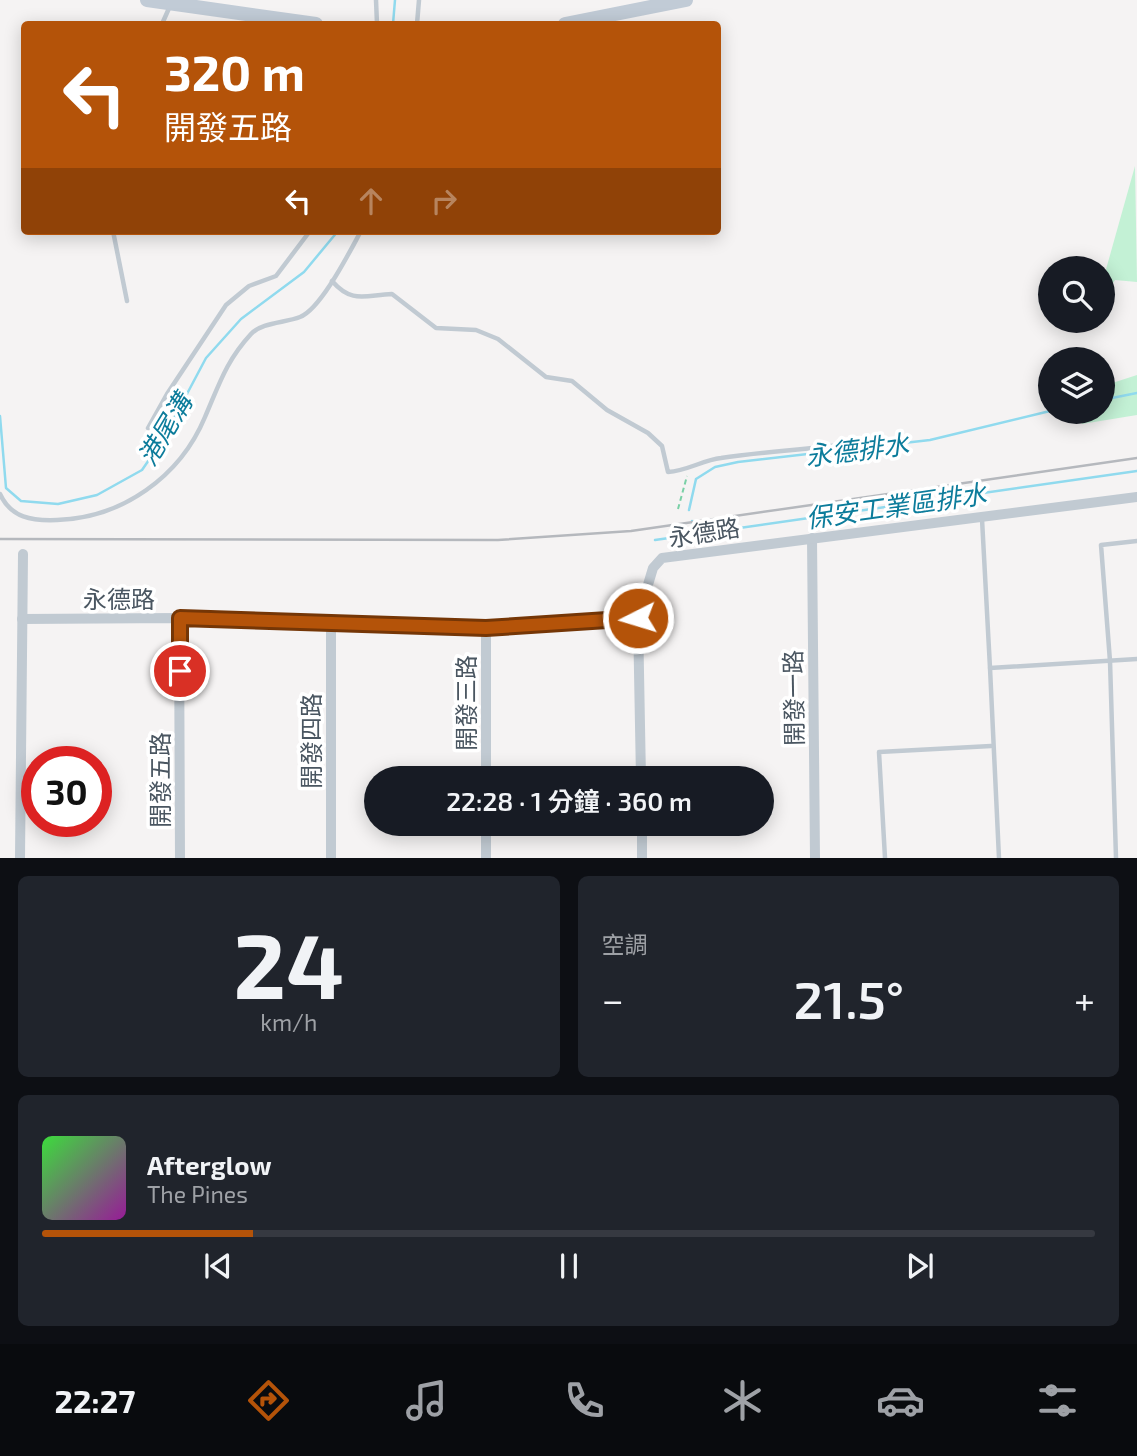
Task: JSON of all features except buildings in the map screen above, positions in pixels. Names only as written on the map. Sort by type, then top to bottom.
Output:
[{"type":"street","points":[[147,0],[295,21]]},
{"type":"street","points":[[580,21],[686,0]]},
{"type":"street","name":"永德路","points":[[22,619],[180,618],[486,628],[638,618],[653,568],[662,558],[1137,498]]},
{"type":"street","name":"開發一路","points":[[812,538],[816,858]]},
{"type":"street","points":[[20,858],[23,554]]},
{"type":"street","name":"開發五路","points":[[180,618],[180,858]]},
{"type":"street","points":[[638,618],[641,766]]},
{"type":"street","name":"開發四路","points":[[331,625],[331,858]]},
{"type":"street","name":"開發三路","points":[[486,628],[486,766]]},
{"type":"street","points":[[486,836],[486,858]]},
{"type":"street","points":[[642,836],[642,858]]},
{"type":"lane","points":[[376,0],[377,21]]},
{"type":"lane","points":[[417,21],[419,0]]},
{"type":"lane","points":[[163,21],[171,3]]},
{"type":"lane","points":[[114,235],[127,301]]},
{"type":"lane","points":[[148,428],[226,304],[248,286],[276,275],[307,235]]},
{"type":"lane","points":[[0,494],[6,507],[17,515],[45,520],[85,519],[116,508],[163,479],[186,454],[205,418],[223,369],[253,332],[303,316],[332,281],[359,235]]},
{"type":"lane","points":[[332,281],[343,293],[359,298],[392,294],[436,328],[476,330],[498,339],[547,377],[572,381],[607,410],[648,433],[662,446],[668,472],[690,469],[718,458],[802,452],[853,443]]},
{"type":"lane","points":[[982,517],[991,746],[999,858]]},
{"type":"lane","points":[[1116,858],[1110,661],[1101,545],[1137,541]]},
{"type":"lane","points":[[990,668],[1137,659]]},
{"type":"lane","points":[[885,858],[879,752],[991,746]]},
{"type":"path","points":[[678,509],[690,469]]},
{"type":"green space","points":[[1135,166],[1137,282],[1115,280],[1115,256],[1110,256]]},
{"type":"green space","points":[[1137,375],[1137,415],[1115,419],[1115,382]]},
{"type":"waterway","name":"港尾溝","points":[[393,21],[395,0]]},
{"type":"waterway","name":"港尾溝","points":[[0,416],[6,488],[21,501],[58,504],[97,495],[142,470],[162,441],[206,358],[241,319],[304,272],[335,235]]},
{"type":"waterway","name":"永德排水","points":[[1115,397],[1137,393]]},
{"type":"waterway","name":"永德排水","points":[[689,510],[696,479],[715,467],[930,440],[1038,414]]},
{"type":"waterway","name":"保安工業區排水","points":[[655,540],[1137,471]]},
{"type":"waterway","name":"永德排水","points":[[692,521],[695,534]]},
{"type":"railway","points":[[0,539],[498,540],[631,531],[1137,458]]},
{"type":"route","points":[[180,671],[180,618],[486,628],[638,618]]}]
